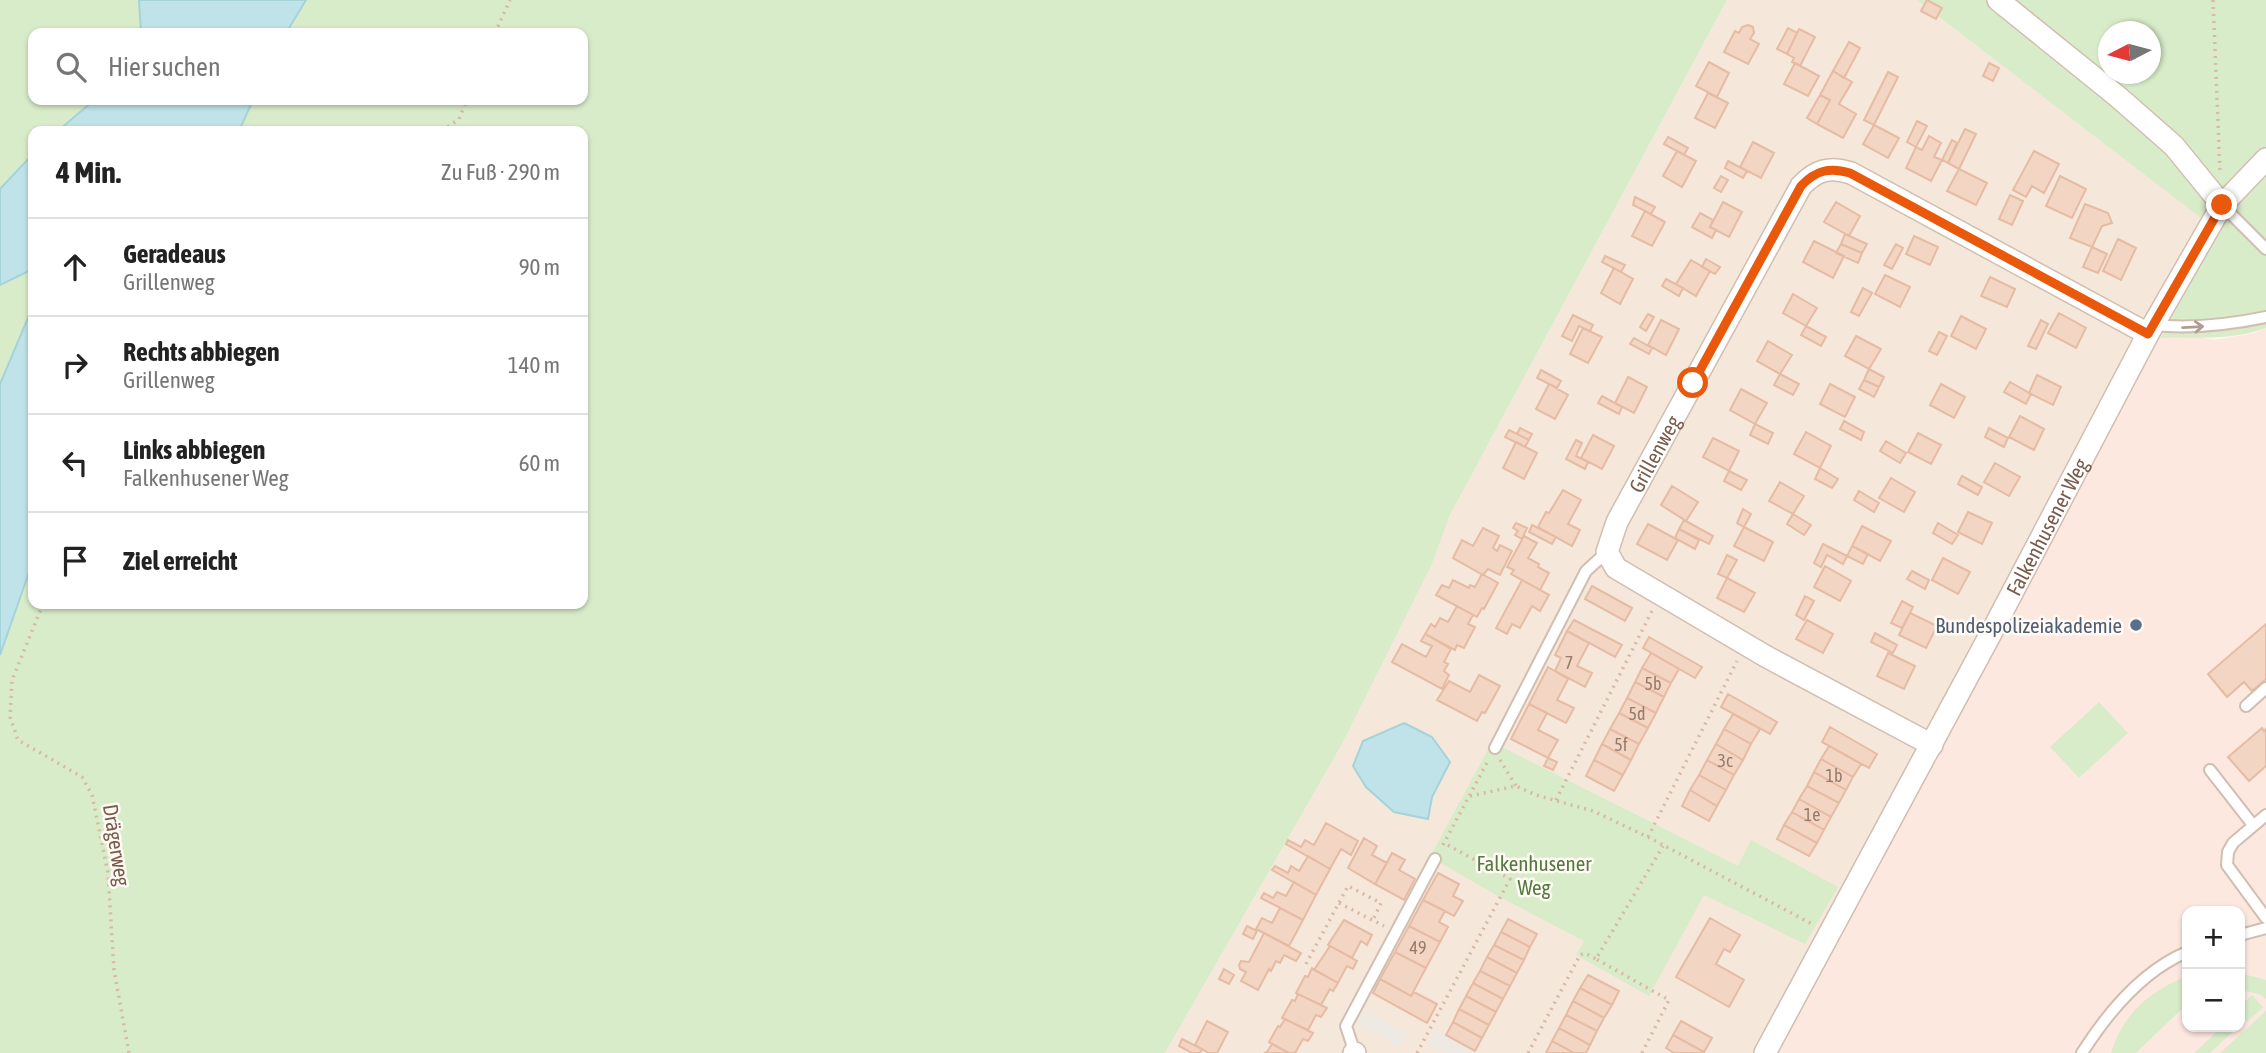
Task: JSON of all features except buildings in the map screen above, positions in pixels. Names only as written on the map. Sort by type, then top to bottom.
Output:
[{"type":"street","points":[[1998,0],[2174,146],[2222,205]]},
{"type":"street","name":"Falkenhusener Weg","points":[[1765,1053],[2150,330],[2222,205],[2266,159]]},
{"type":"street","name":"Grillenweg","points":[[1607,552],[1617,522],[1795,197],[1808,178],[1818,172],[1838,169],[1850,173],[2150,330]]},
{"type":"street","points":[[1607,552],[1616,568],[1661,595],[1745,645],[1931,745]]},
{"type":"lane","points":[[2222,205],[2266,249]]},
{"type":"lane","points":[[2150,330],[2232,324],[2266,317]]},
{"type":"lane","points":[[1495,748],[1586,571],[1607,552]]},
{"type":"lane","points":[[2246,706],[2266,688]]},
{"type":"lane","points":[[2210,770],[2253,825]]},
{"type":"lane","points":[[2266,815],[2233,843],[2228,852],[2227,865],[2266,918]]},
{"type":"lane","points":[[1355,1053],[1346,1026],[1435,859]]},
{"type":"lane","points":[[2245,934],[2266,928]]},
{"type":"lane","points":[[2082,1053],[2117,1004],[2152,972],[2182,954]]},
{"type":"path","points":[[497,28],[510,0]]},
{"type":"path","points":[[2213,0],[2222,205]]},
{"type":"path","points":[[450,126],[459,120],[465,105]]},
{"type":"path","points":[[1556,800],[1661,595]]},
{"type":"path","name":"Drägerweg","points":[[41,609],[12,680],[10,717],[18,740],[82,777],[92,795],[107,873],[114,970],[129,1053]]},
{"type":"path","points":[[1648,837],[1745,645]]},
{"type":"path","points":[[1495,748],[1516,786],[1535,795],[1593,811],[1829,932]]},
{"type":"path","points":[[1435,859],[1495,748]]},
{"type":"path","points":[[1470,796],[1516,786]]},
{"type":"path","points":[[1417,1053],[1510,879],[1444,843]]},
{"type":"path","points":[[1596,959],[1663,846]]},
{"type":"path","points":[[1306,964],[1348,886],[1381,903],[1373,920]]},
{"type":"path","points":[[1339,903],[1397,933]]},
{"type":"path","points":[[1528,1053],[1580,955],[1585,953],[1669,1000],[1642,1053]]},
{"type":"shaded area","points":[[1727,0],[1917,0],[2219,231],[1776,1053],[1165,1053],[1341,746],[1432,564],[1450,515]]},
{"type":"shaded area","name":"Bundespolizeiakademie","points":[[2266,328],[2266,1053],[1776,1053],[2161,338],[2197,337],[2214,340],[2254,333]]},
{"type":"shaded area","points":[[1364,1010],[1407,1033],[1400,1047],[1357,1024]]},
{"type":"shaded area","points":[[1435,1029],[1479,1053],[1444,1053],[1427,1044]]},
{"type":"green space","points":[[0,0],[139,0],[141,28],[28,28],[28,105],[88,105],[64,126],[28,126],[28,159],[0,189]]},
{"type":"green space","points":[[306,0],[1727,0],[1450,515],[1432,564],[1341,746],[1165,1053],[0,1053],[0,655],[28,575],[28,609],[588,609],[588,126],[241,126],[251,105],[588,105],[588,28],[289,28]]},
{"type":"green space","points":[[1917,0],[2266,0],[2266,328],[2227,337],[2161,338],[2218,231]]},
{"type":"green space","points":[[28,271],[28,318],[0,384],[0,285]]},
{"type":"green space","points":[[2099,702],[2128,733],[2079,778],[2050,747]]},
{"type":"green space","points":[[1492,742],[1738,866],[1751,840],[1838,887],[1805,944],[1704,895],[1649,996],[1576,955],[1584,941],[1430,857]]},
{"type":"green space","points":[[2245,974],[2266,980],[2266,999],[2259,994],[2245,991]]},
{"type":"green space","points":[[2182,978],[2182,1009],[2136,1053],[2111,1053],[2131,1015],[2150,997]]},
{"type":"green space","points":[[2252,995],[2263,1007],[2247,1022],[2245,1020],[2245,1001]]},
{"type":"green space","points":[[2266,1011],[2266,1053],[2220,1053],[2245,1032]]},
{"type":"green space","points":[[2217,1032],[2233,1032],[2210,1053],[2194,1053]]},
{"type":"water","points":[[139,0],[306,0],[289,28],[141,28]]},
{"type":"water","points":[[88,105],[251,105],[241,126],[64,126]]},
{"type":"water","points":[[28,159],[28,271],[0,285],[0,189]]},
{"type":"water","points":[[28,318],[28,575],[0,655],[0,384]]},
{"type":"water","points":[[1404,723],[1432,737],[1450,762],[1432,797],[1428,819],[1394,812],[1366,787],[1353,766],[1363,741]]},
{"type":"place","name":"Bundespolizeiakademie","points":[[2136,625]]},
{"type":"route","points":[[1693,383],[1801,186],[1818,172],[1838,169],[1850,173],[2148,334],[2222,205]]}]
